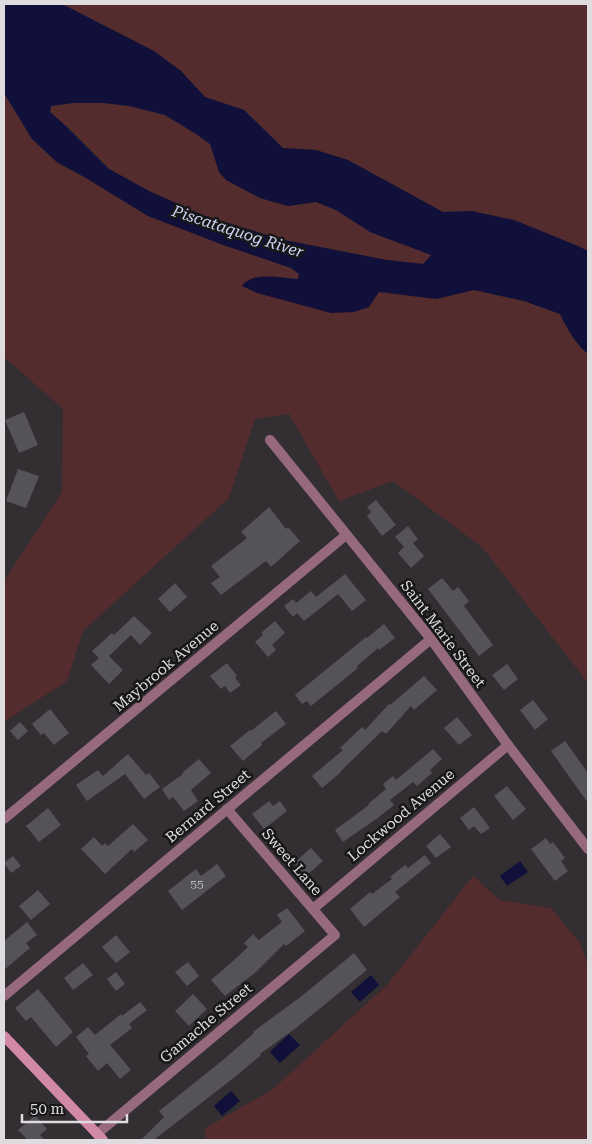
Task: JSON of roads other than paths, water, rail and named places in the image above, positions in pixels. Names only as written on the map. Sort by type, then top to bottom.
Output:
[{"type":"main road","points":[[4,1036],[100,1137]]},
{"type":"street","name":"Saint Marie Street","points":[[270,440],[431,639],[508,745],[588,849]]},
{"type":"street","name":"Maybrook Avenue","points":[[4,819],[346,535]]},
{"type":"street","name":"Bernard Street","points":[[4,996],[431,639]]},
{"type":"street","name":"Lockwood Avenue","points":[[313,909],[508,745]]},
{"type":"street","name":"Sweet Lane","points":[[227,809],[335,935]]},
{"type":"street","name":"Gamache Street","points":[[100,1137],[335,935]]},
{"type":"water","name":"Piscataquog River","points":[[4,4],[62,4],[154,51],[181,71],[205,97],[244,110],[283,148],[316,150],[348,160],[443,212],[472,211],[514,220],[588,251],[588,354],[572,336],[560,314],[524,301],[474,290],[436,299],[379,292],[369,307],[354,312],[331,313],[257,293],[242,286],[253,278],[268,276],[298,279],[299,274],[291,268],[223,245],[148,216],[57,162],[32,139],[4,93]],"holes":[[[73,103],[104,103],[129,106],[165,115],[210,144],[219,172],[226,180],[260,198],[288,206],[316,202],[336,210],[370,232],[431,255],[423,264],[387,260],[284,240],[205,216],[151,192],[109,169],[50,112],[51,106]]]},
{"type":"water","points":[[520,861],[528,872],[507,886],[500,876]]},
{"type":"water","points":[[371,975],[379,985],[360,1002],[351,992]]},
{"type":"water","points":[[289,1034],[300,1045],[280,1063],[270,1052]]},
{"type":"water","points":[[231,1091],[240,1101],[222,1116],[214,1106]]}]
